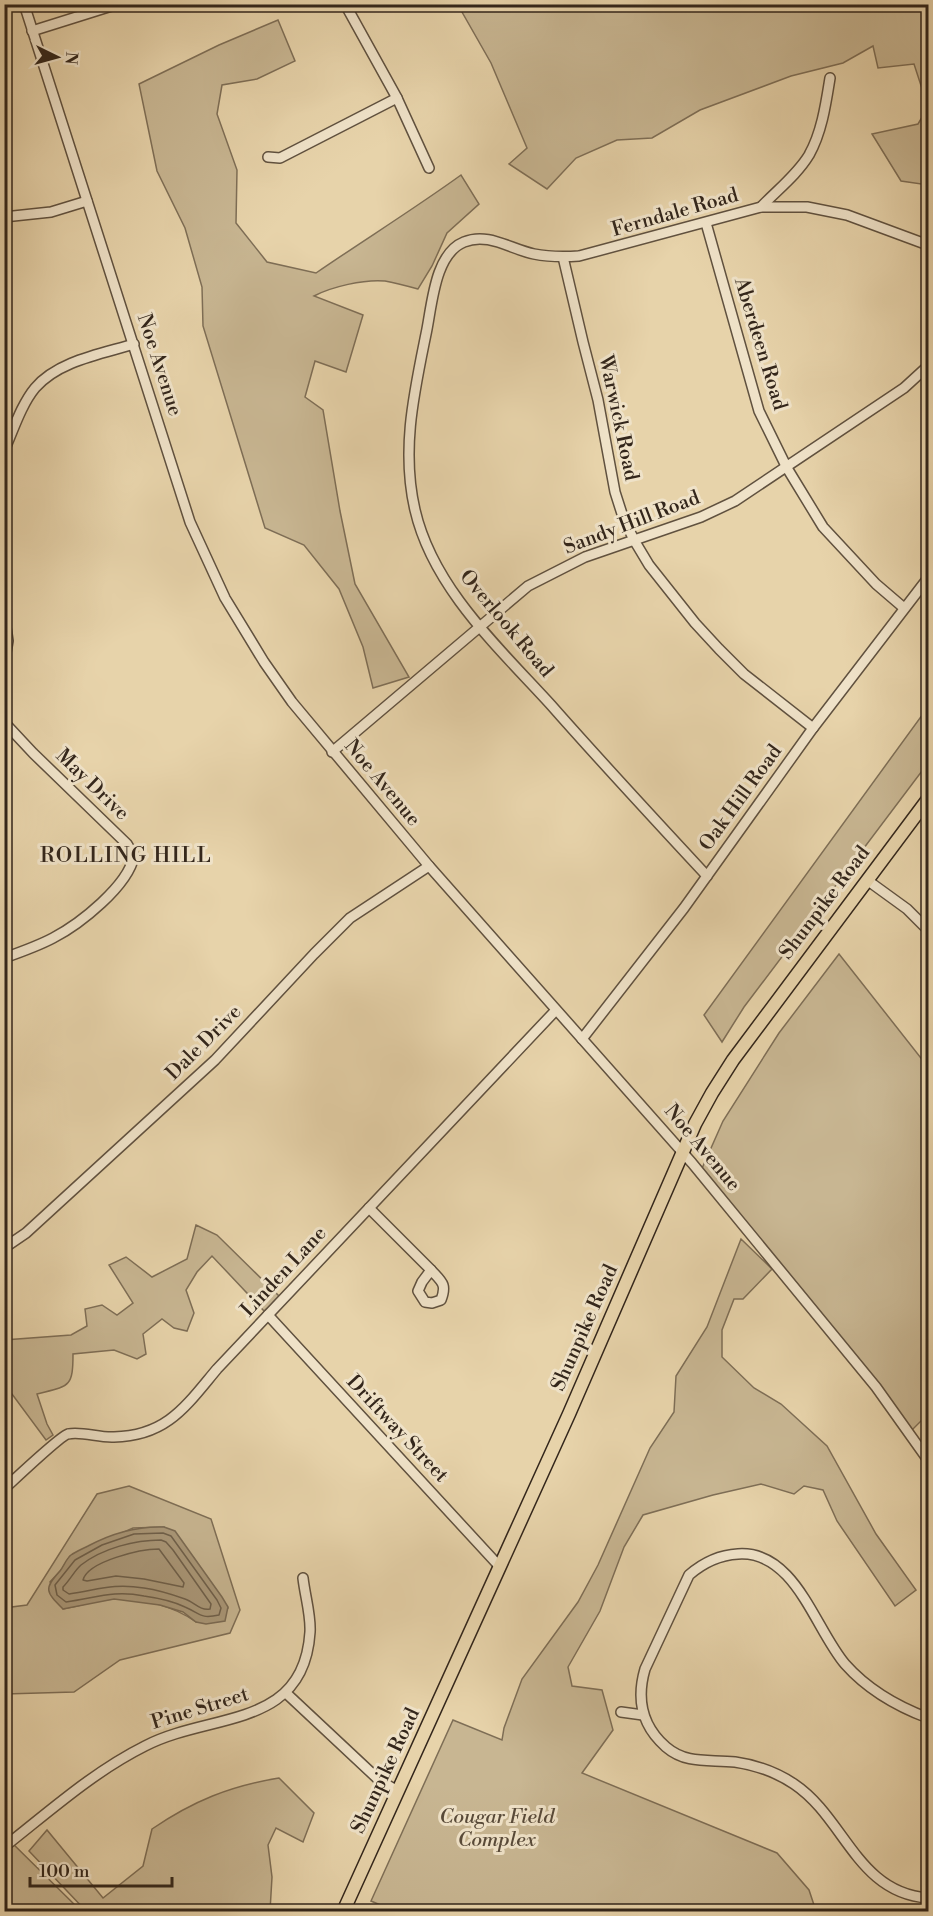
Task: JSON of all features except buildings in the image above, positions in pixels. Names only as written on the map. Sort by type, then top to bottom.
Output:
[{"type":"main road","name":"Shunpike Road","points":[[343,1911],[623,1293],[682,1152],[712,1093],[733,1060],[928,799]]},
{"type":"street","name":"Noe Avenue","points":[[24,4],[187,512],[215,579],[264,662],[332,752],[429,866],[682,1152],[876,1387],[928,1460]]},
{"type":"street","points":[[32,31],[118,4]]},
{"type":"street","points":[[345,4],[397,98],[429,168]]},
{"type":"street","points":[[760,207],[809,155],[824,114],[831,78]]},
{"type":"street","points":[[268,158],[280,158],[397,98]]},
{"type":"street","points":[[4,217],[51,212],[87,201]]},
{"type":"street","name":"Ferndale Road","points":[[440,267],[453,249],[461,243],[478,238],[532,254],[563,257],[593,254],[760,207],[807,207],[847,215],[928,244]]},
{"type":"street","name":"Aberdeen Road","points":[[706,223],[759,411],[787,468],[823,526],[876,584],[904,608]]},
{"type":"street","name":"Warwick Road","points":[[563,257],[598,400],[615,492],[623,518],[634,540],[649,565],[719,649],[744,674],[813,728]]},
{"type":"street","name":"Overlook Road","points":[[440,267],[410,426],[408,464],[415,510],[426,547],[444,577],[481,627],[707,876]]},
{"type":"street","points":[[4,452],[29,396],[47,376],[70,364],[134,344]]},
{"type":"street","name":"Sandy Hill Road","points":[[332,752],[528,586],[585,557],[701,517],[726,505],[787,468],[904,388],[928,366]]},
{"type":"street","name":"Oak Hill Road","points":[[582,1039],[707,876],[813,728],[928,578]]},
{"type":"street","points":[[4,614],[8,640],[4,664]]},
{"type":"street","name":"May Drive","points":[[4,722],[127,844],[134,856],[129,873],[70,928],[52,939],[4,958]]},
{"type":"street","name":"Dale Drive","points":[[4,1248],[26,1233],[215,1060],[350,918],[429,866]]},
{"type":"street","points":[[867,880],[907,909],[928,930]]},
{"type":"street","name":"Linden Lane","points":[[4,1489],[65,1434],[130,1437],[154,1430],[178,1415],[217,1369],[556,1010]]},
{"type":"street","points":[[369,1208],[430,1270]]},
{"type":"street","name":"Driftway Street","points":[[268,1315],[500,1567]]},
{"type":"street","points":[[928,1718],[889,1701],[858,1678],[833,1648],[799,1592],[783,1571],[761,1557],[742,1554],[716,1558],[689,1575],[645,1670],[640,1695],[643,1715],[656,1737],[680,1758],[745,1764],[776,1774],[793,1783],[811,1797],[871,1873],[892,1888],[916,1898],[928,1898]]},
{"type":"street","points":[[303,1578],[310,1630],[309,1644],[301,1672],[286,1693],[380,1781],[398,1791]]},
{"type":"street","name":"Pine Street","points":[[4,1846],[86,1783],[117,1761],[146,1745],[188,1729],[254,1712],[277,1701],[286,1693]]},
{"type":"street","points":[[621,1712],[643,1715]]},
{"type":"green space","points":[[458,5],[928,5],[928,107],[914,64],[878,68],[873,46],[843,63],[791,76],[700,110],[652,138],[617,140],[576,158],[547,189],[509,164],[527,148],[491,63]]},
{"type":"green space","points":[[278,20],[295,61],[257,79],[222,85],[217,114],[237,170],[236,223],[267,262],[316,273],[461,175],[479,204],[447,233],[432,266],[418,289],[385,281],[367,281],[338,287],[314,296],[363,315],[346,372],[315,361],[305,397],[323,410],[355,584],[409,677],[373,688],[363,647],[339,589],[304,545],[265,528],[203,326],[202,287],[185,228],[157,171],[139,84],[219,45]]},
{"type":"green space","points":[[928,107],[928,185],[901,181],[872,134],[918,124]]},
{"type":"green space","points":[[928,707],[928,763],[744,1007],[722,1042],[704,1015]]},
{"type":"green space","points":[[839,954],[928,1067],[928,1414],[910,1432],[700,1173],[723,1121],[779,1033]]},
{"type":"green space","points":[[196,1225],[217,1235],[280,1297],[264,1311],[212,1256],[197,1272],[186,1290],[194,1313],[187,1331],[174,1328],[162,1319],[143,1334],[146,1354],[137,1359],[114,1350],[73,1354],[72,1373],[67,1384],[37,1394],[53,1435],[46,1440],[12,1394],[5,1394],[4,1340],[71,1335],[87,1326],[85,1309],[102,1305],[117,1315],[133,1303],[109,1265],[126,1257],[152,1277],[187,1259]]},
{"type":"green space","name":"Cougar Field Complex","points":[[741,1239],[772,1269],[743,1299],[734,1299],[722,1330],[722,1357],[754,1388],[781,1404],[827,1446],[876,1534],[916,1590],[895,1606],[837,1521],[823,1490],[804,1486],[794,1494],[761,1484],[643,1515],[624,1547],[600,1611],[568,1667],[572,1686],[602,1690],[613,1730],[582,1773],[777,1853],[809,1890],[816,1911],[397,1912],[371,1901],[453,1720],[502,1740],[504,1728],[522,1679],[578,1602],[598,1565],[650,1448],[674,1412],[676,1376],[707,1327]]},
{"type":"green space","points":[[129,1486],[211,1519],[240,1610],[230,1633],[120,1660],[74,1692],[5,1694],[4,1608],[27,1605],[97,1494]],"holes":[[[164,1527],[193,1557],[228,1608],[196,1622],[168,1607],[136,1600],[108,1600],[63,1609],[50,1582],[70,1556],[133,1528]]]},
{"type":"green space","points":[[279,1778],[314,1813],[303,1842],[276,1828],[268,1845],[272,1877],[270,1911],[86,1911],[29,1851],[47,1830],[103,1898],[143,1866],[152,1829],[182,1810],[212,1796],[244,1785]]},
{"type":"green space","points":[[5,1836],[81,1911],[5,1911]]},
{"type":"water","points":[[164,1527],[175,1531],[222,1597],[228,1607],[225,1621],[206,1624],[196,1622],[183,1612],[160,1605],[114,1599],[63,1609],[50,1594],[51,1582],[74,1553],[106,1537],[125,1531]]},
{"type":"district","name":"ROLLING HILL","points":[[126,856]]}]
